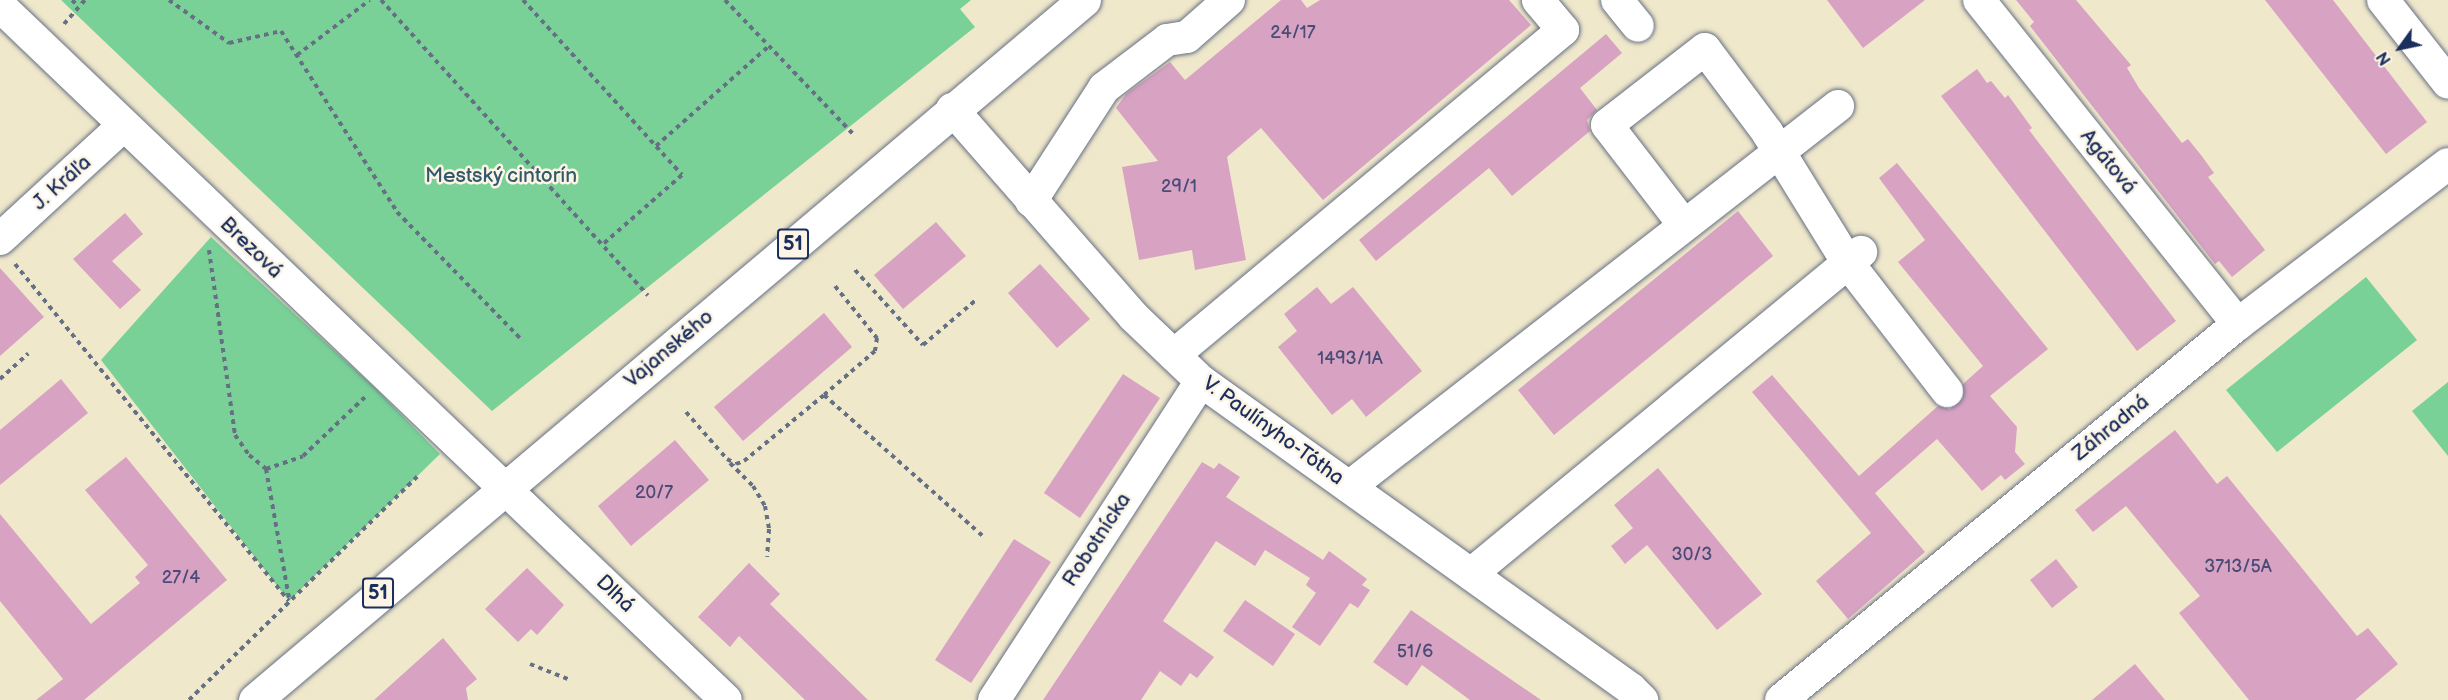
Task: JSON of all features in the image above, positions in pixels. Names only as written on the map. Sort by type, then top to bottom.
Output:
[{"type":"main road","name":"Vajanského","points":[[255,700],[952,109],[1084,0]]},
{"type":"street","points":[[1031,201],[1104,88],[1167,40],[1186,37],[1229,0]]},
{"type":"street","points":[[1174,355],[1563,30],[1538,0]]},
{"type":"street","points":[[1617,0],[1638,26]]},
{"type":"street","name":"Agátová","points":[[1979,0],[2238,324]]},
{"type":"street","points":[[2383,0],[2448,83]]},
{"type":"street","name":"Brezová","points":[[0,6],[504,489]]},
{"type":"street","points":[[1684,225],[1607,125],[1705,49],[1855,257],[1947,390]]},
{"type":"street","points":[[1349,487],[1838,106]]},
{"type":"street","name":"V. Paulínyho-Tótha","points":[[952,109],[1134,317],[1201,381],[1471,574],[1642,700]]},
{"type":"street","name":"J. Kráľa","points":[[7,250],[123,126]]},
{"type":"street","name":"Záhradná","points":[[1781,700],[2238,324],[2448,164]]},
{"type":"street","points":[[1471,574],[1855,257]]},
{"type":"street","name":"Robotnícka","points":[[994,700],[1201,381]]},
{"type":"street","name":"Dlhá","points":[[504,489],[726,700]]},
{"type":"path","points":[[72,0],[78,6]]},
{"type":"path","points":[[56,34],[85,0]]},
{"type":"path","points":[[169,0],[229,43],[281,31],[397,212],[523,341]]},
{"type":"path","points":[[297,55],[370,0]]},
{"type":"path","points":[[381,0],[648,295]]},
{"type":"path","points":[[523,0],[682,175],[602,245]]},
{"type":"path","points":[[725,0],[853,134]]},
{"type":"path","points":[[656,146],[770,45]]},
{"type":"path","points":[[208,246],[235,435],[249,455],[266,469],[290,601]]},
{"type":"path","points":[[7,250],[290,601]]},
{"type":"path","points":[[855,270],[922,345],[977,299]]},
{"type":"path","points":[[727,459],[736,464],[744,461],[876,351],[877,338],[835,286]]},
{"type":"path","points":[[0,379],[28,354]]},
{"type":"path","points":[[824,395],[983,536]]},
{"type":"path","points":[[266,469],[303,456],[367,396]]},
{"type":"path","points":[[686,412],[753,486],[765,506],[769,529],[767,557]]},
{"type":"path","points":[[189,700],[419,475]]},
{"type":"path","points":[[530,664],[568,679]]},
{"type":"green space","name":"Mestský cintorín","points":[[61,0],[971,0],[960,9],[975,27],[492,411]]},
{"type":"green space","points":[[211,237],[375,388],[440,454],[289,601],[101,360]]},
{"type":"green space","points":[[2366,277],[2417,340],[2277,452],[2226,390]]},
{"type":"green space","points":[[2448,382],[2448,456],[2412,411]]},
{"type":"building","points":[[1281,0],[1301,0],[1307,8],[1320,0],[1509,0],[1531,25],[1323,200],[1261,128],[1227,157],[1246,260],[1195,270],[1192,250],[1139,260],[1122,167],[1158,161],[1116,108],[1126,94],[1170,62],[1185,80]]},
{"type":"building","points":[[1827,0],[1925,0],[1863,48]]},
{"type":"building","points":[[2016,0],[2076,0],[2131,65],[2127,68],[2139,88],[2182,143],[2188,139],[2201,155],[2214,173],[2208,177],[2265,250],[2232,277],[2219,261],[2215,264],[2030,26],[2034,22]]},
{"type":"building","points":[[2265,0],[2333,0],[2427,122],[2386,154]]},
{"type":"building","points":[[1606,34],[1622,53],[1580,88],[1597,110],[1587,120],[1590,131],[1512,196],[1489,168],[1376,261],[1359,240]]},
{"type":"building","points":[[1977,69],[1987,83],[1991,81],[2005,98],[2008,95],[2032,128],[2029,130],[2176,321],[2137,351],[1941,96]]},
{"type":"building","points":[[1897,163],[2048,349],[1990,396],[2017,427],[2015,452],[2025,464],[2005,480],[2001,475],[1982,491],[1937,439],[1875,493],[1925,552],[1848,619],[1816,581],[1871,533],[1752,392],[1772,375],[1859,476],[1938,406],[1950,409],[1963,398],[1963,384],[1983,366],[1898,262],[1925,240],[1879,178]]},
{"type":"building","points":[[1738,211],[1773,256],[1554,435],[1518,390]]},
{"type":"building","points":[[125,213],[143,234],[112,261],[141,290],[120,309],[73,259]]},
{"type":"building","points":[[936,222],[966,256],[903,309],[874,275]]},
{"type":"building","points":[[1040,264],[1090,319],[1057,348],[1008,293]]},
{"type":"building","points":[[0,268],[44,317],[0,356]]},
{"type":"building","points":[[1317,287],[1331,304],[1353,287],[1422,371],[1366,417],[1352,399],[1332,415],[1278,347],[1297,331],[1284,314]]},
{"type":"building","points":[[824,313],[852,347],[743,441],[714,407]]},
{"type":"building","points":[[1123,374],[1160,398],[1080,518],[1044,493]]},
{"type":"building","points":[[61,379],[88,413],[0,485],[0,430]]},
{"type":"building","points":[[2175,430],[2217,484],[2227,476],[2357,636],[2368,628],[2398,664],[2355,700],[2249,700],[2179,613],[2200,596],[2126,506],[2093,532],[2075,510]]},
{"type":"building","points":[[675,440],[709,480],[631,546],[598,506]]},
{"type":"building","points":[[126,457],[227,580],[84,700],[36,700],[63,679],[0,601],[0,514],[91,624],[140,583],[135,577],[148,565],[85,490]]},
{"type":"building","points":[[1202,462],[1214,469],[1219,463],[1240,477],[1226,497],[1323,560],[1329,551],[1367,579],[1362,585],[1370,590],[1358,608],[1350,603],[1320,646],[1292,627],[1316,593],[1306,585],[1310,578],[1265,550],[1255,566],[1216,541],[1163,621],[1214,657],[1197,678],[1190,673],[1181,686],[1160,671],[1141,700],[1043,700]]},
{"type":"building","points":[[1658,468],[1762,594],[1717,630],[1647,545],[1625,564],[1611,546],[1633,528],[1614,505]]},
{"type":"building","points":[[1014,539],[1051,562],[971,683],[935,660]]},
{"type":"building","points":[[2056,559],[2078,587],[2052,608],[2030,580]]},
{"type":"building","points":[[749,563],[780,594],[770,604],[868,700],[805,700],[739,636],[730,647],[698,617]]},
{"type":"building","points":[[527,568],[564,605],[537,635],[531,629],[518,642],[485,609]]},
{"type":"building","points":[[1245,600],[1295,634],[1273,666],[1223,631]]},
{"type":"building","points":[[1411,610],[1541,700],[1470,700],[1422,665],[1407,686],[1373,662]]},
{"type":"building","points":[[443,638],[477,679],[466,688],[468,700],[374,700]]},
{"type":"building","points":[[2135,664],[2165,700],[2092,700]]}]
